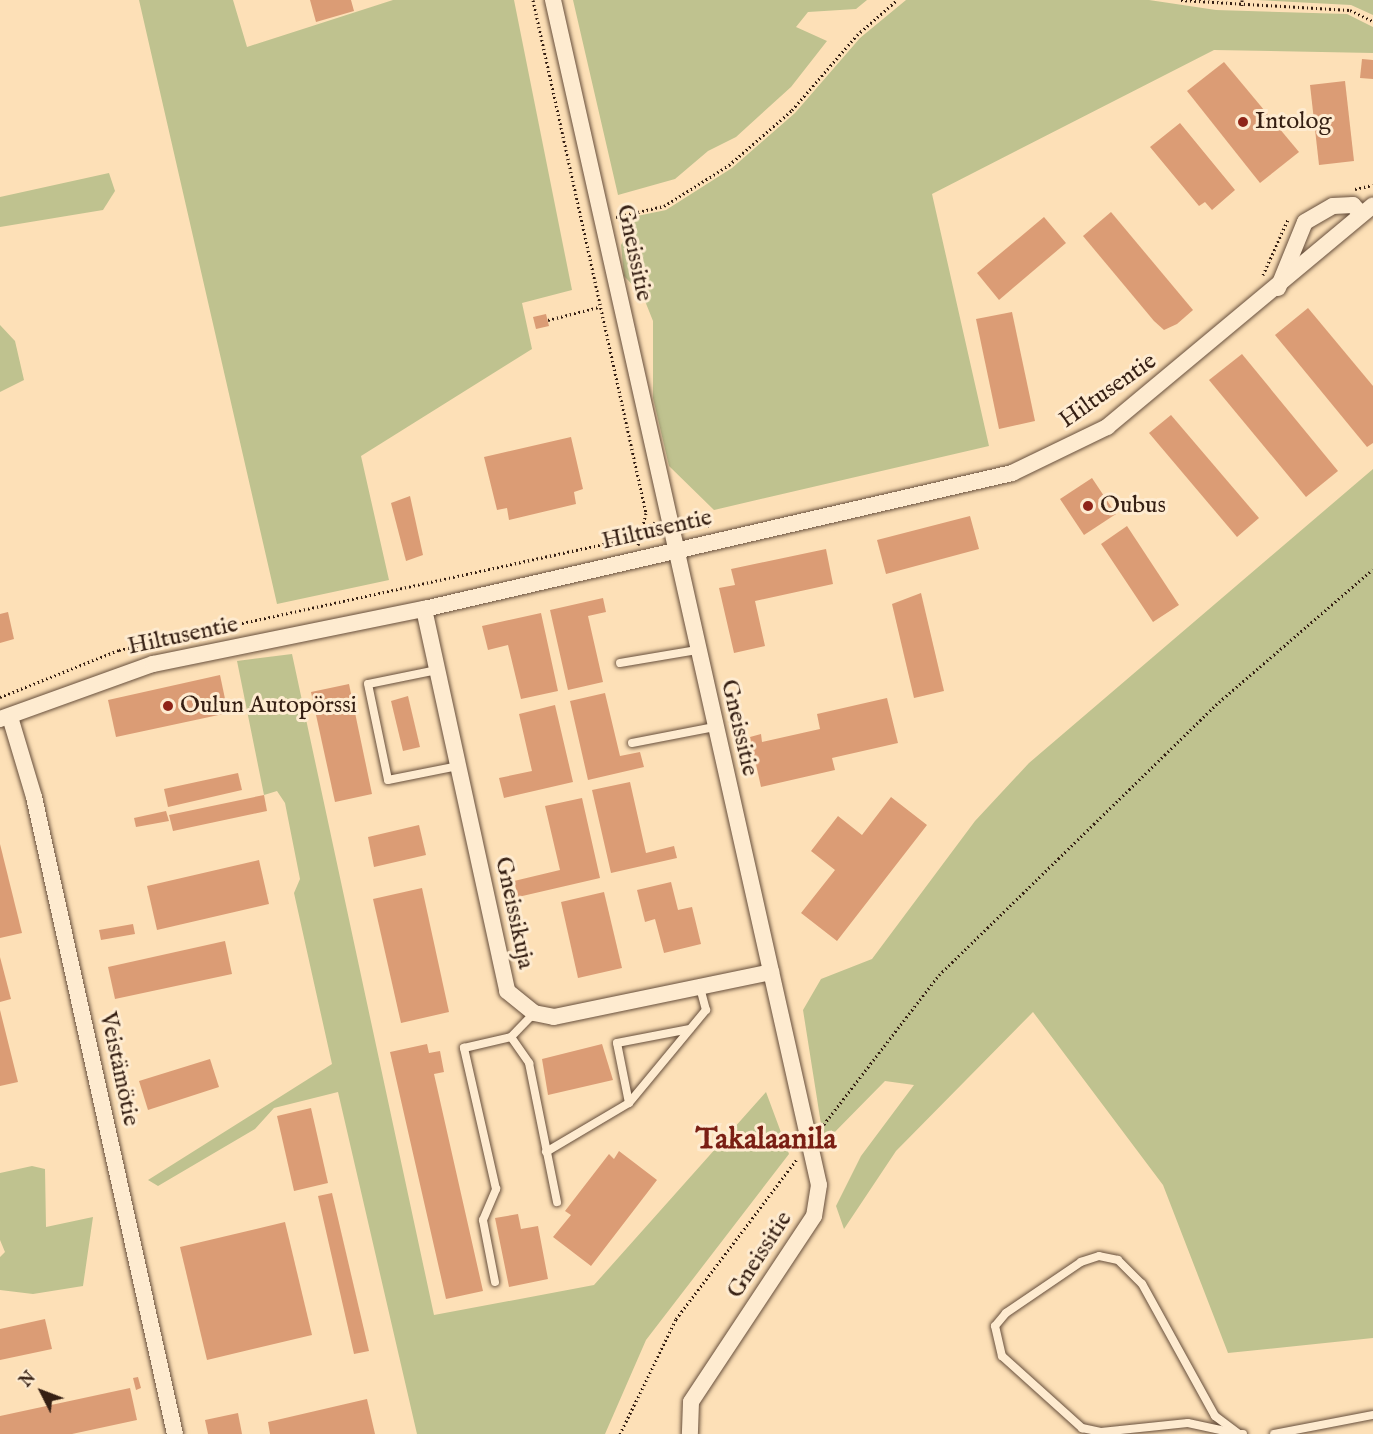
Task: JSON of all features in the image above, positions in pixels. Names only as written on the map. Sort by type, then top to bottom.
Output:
[{"type":"street","name":"Gneissitie","points":[[553,0],[667,520],[819,1185],[814,1216],[691,1402],[690,1434]]},
{"type":"street","name":"Hiltusentie","points":[[5,718],[153,664],[424,609],[1012,473],[1078,446],[1278,288],[1367,210],[1353,205],[1333,206],[1305,222],[1278,288]]},
{"type":"street","name":"Gneissikuja","points":[[424,609],[507,991],[534,1013]]},
{"type":"street","name":"Veistämötie","points":[[5,718],[34,797],[172,1433]]},
{"type":"street","points":[[534,1013],[554,1017],[771,972]]},
{"type":"lane","points":[[620,663],[697,650]]},
{"type":"lane","points":[[437,670],[369,684],[388,780],[458,766]]},
{"type":"lane","points":[[632,742],[714,727]]},
{"type":"lane","points":[[546,1152],[629,1103],[706,1010],[700,987]]},
{"type":"lane","points":[[495,1282],[483,1220],[496,1189],[464,1048],[511,1037],[534,1013]]},
{"type":"lane","points":[[629,1103],[617,1043],[690,1029]]},
{"type":"lane","points":[[511,1037],[529,1063],[557,1202]]},
{"type":"lane","points":[[1099,1256],[1118,1260],[1142,1284],[1215,1416],[1241,1434],[1188,1423],[1101,1432],[1082,1428],[1002,1356],[995,1326],[1006,1313],[1081,1262],[1099,1256]]},
{"type":"lane","points":[[1274,1434],[1373,1415]]},
{"type":"path","points":[[533,0],[579,224],[645,513],[643,530],[638,540],[641,558]]},
{"type":"path","points":[[579,224],[664,206],[729,165],[792,110],[857,35],[897,0]]},
{"type":"path","points":[[1181,0],[1242,6],[1350,10],[1373,21]]},
{"type":"path","points":[[1242,0],[1242,6]]},
{"type":"path","points":[[1346,190],[1373,185]]},
{"type":"path","points":[[1261,280],[1281,226],[1297,208]]},
{"type":"path","points":[[548,320],[598,307]]},
{"type":"path","points":[[0,697],[119,650],[622,540],[667,520],[721,524]]},
{"type":"path","points":[[841,1102],[939,975],[1219,702],[1373,569]]},
{"type":"path","points":[[620,1434],[676,1319],[772,1191]]},
{"type":"green space","points":[[139,0],[233,0],[247,47],[393,0],[514,0],[572,290],[522,303],[532,349],[361,456],[389,580],[277,604]]},
{"type":"green space","points":[[573,0],[867,0],[856,9],[808,12],[796,27],[827,41],[791,87],[736,137],[708,151],[675,179],[618,195]]},
{"type":"green space","points":[[906,0],[1149,0],[1216,10],[1347,14],[1373,27],[1373,53],[1214,50],[932,194],[989,446],[714,510],[669,466],[653,398],[653,321],[643,296],[624,276],[621,245],[637,216],[666,210],[732,168],[795,113],[860,38]]},
{"type":"green space","points":[[1257,0],[1373,0],[1373,15],[1351,5]]},
{"type":"green space","points":[[109,173],[115,191],[103,210],[0,227],[0,197]]},
{"type":"green space","points":[[0,325],[15,341],[24,380],[0,392]]},
{"type":"green space","points":[[1373,469],[1373,1338],[1228,1353],[1163,1185],[1033,1012],[896,1151],[844,1229],[836,1206],[861,1156],[914,1085],[885,1081],[824,1143],[803,1010],[821,979],[872,959],[975,821],[1029,763]]},
{"type":"green space","points":[[292,654],[434,1315],[594,1285],[766,1092],[789,1154],[646,1340],[605,1434],[417,1434],[338,1092],[274,1108],[255,1129],[158,1186],[148,1180],[332,1064],[294,893],[300,879],[285,803],[277,791],[264,795],[237,661]]},
{"type":"green space","points":[[32,1166],[45,1169],[46,1227],[93,1217],[83,1286],[33,1294],[0,1290],[0,1257],[5,1252],[0,1240],[0,1173]]},
{"type":"building","points":[[310,0],[351,0],[354,11],[316,22]]},
{"type":"building","points":[[1362,59],[1373,60],[1373,79],[1360,78]]},
{"type":"building","name":"Intolog","points":[[1224,62],[1299,152],[1260,183],[1187,91]]},
{"type":"building","points":[[1345,81],[1354,161],[1319,165],[1310,85]]},
{"type":"building","points":[[1180,123],[1235,190],[1212,210],[1205,202],[1199,206],[1150,147]]},
{"type":"building","points":[[1111,212],[1193,310],[1177,324],[1164,330],[1154,321],[1083,236]]},
{"type":"building","points":[[1044,217],[1066,243],[999,300],[977,273]]},
{"type":"building","points":[[1308,308],[1373,386],[1373,443],[1367,447],[1275,335]]},
{"type":"building","points":[[1012,312],[1035,421],[999,429],[976,319]]},
{"type":"building","points":[[546,314],[549,326],[536,329],[533,317]]},
{"type":"building","points":[[1242,354],[1338,471],[1306,497],[1209,380]]},
{"type":"building","points":[[1171,415],[1259,518],[1237,537],[1149,433]]},
{"type":"building","points":[[571,437],[583,489],[574,492],[576,504],[509,520],[507,508],[497,510],[484,457]]},
{"type":"building","name":"Oubus","points":[[1092,478],[1116,514],[1084,535],[1060,499]]},
{"type":"building","points":[[410,496],[423,555],[406,561],[391,503]]},
{"type":"building","points":[[970,516],[979,549],[886,574],[877,540]]},
{"type":"building","points":[[1127,526],[1179,605],[1153,622],[1101,544]]},
{"type":"building","points":[[826,549],[833,584],[755,601],[765,646],[734,653],[719,588],[735,585],[731,569]]},
{"type":"building","points":[[921,593],[944,691],[914,698],[892,604]]},
{"type":"building","points":[[603,598],[606,612],[588,616],[603,682],[568,690],[550,610]]},
{"type":"building","points":[[8,612],[14,639],[0,643],[0,614]]},
{"type":"building","points":[[541,613],[558,691],[521,699],[508,645],[488,650],[482,626]]},
{"type":"building","name":"Oulun Autopörssi","points":[[220,675],[228,713],[116,737],[108,700]]},
{"type":"building","points":[[349,684],[372,794],[335,802],[311,692]]},
{"type":"building","points":[[605,693],[620,756],[640,752],[644,767],[588,780],[570,701]]},
{"type":"building","points":[[408,696],[420,747],[403,751],[391,701]]},
{"type":"building","points":[[887,698],[898,743],[832,758],[835,770],[761,787],[750,737],[761,734],[762,742],[820,729],[817,714]]},
{"type":"building","points":[[555,705],[573,782],[504,798],[499,778],[532,771],[519,714]]},
{"type":"building","points":[[238,773],[242,790],[168,807],[164,789]]},
{"type":"building","points":[[630,782],[646,853],[674,846],[677,858],[611,873],[592,790]]},
{"type":"building","points":[[264,795],[267,811],[173,831],[169,815]]},
{"type":"building","points":[[891,797],[927,825],[837,941],[801,913],[835,870],[811,851],[838,816],[862,835]]},
{"type":"building","points":[[582,798],[600,878],[518,897],[514,881],[560,870],[545,806]]},
{"type":"building","points":[[166,811],[169,821],[136,827],[134,818]]},
{"type":"building","points":[[419,825],[426,855],[374,867],[368,837]]},
{"type":"building","points":[[0,844],[22,933],[0,938]]},
{"type":"building","points":[[259,860],[269,904],[157,930],[147,886]]},
{"type":"building","points":[[671,882],[678,910],[692,907],[701,944],[664,953],[655,919],[645,922],[637,890]]},
{"type":"building","points":[[422,888],[449,1012],[401,1023],[373,899]]},
{"type":"building","points":[[604,892],[622,968],[578,978],[561,902]]},
{"type":"building","points":[[133,924],[135,934],[101,940],[99,930]]},
{"type":"building","points":[[225,941],[232,974],[115,999],[108,967]]},
{"type":"building","points":[[0,957],[11,999],[0,1002]]},
{"type":"building","points":[[0,1010],[18,1082],[0,1086]]},
{"type":"building","points":[[427,1044],[429,1053],[440,1051],[444,1072],[434,1074],[483,1291],[446,1299],[390,1052]]},
{"type":"building","points":[[602,1044],[613,1080],[548,1095],[542,1059]]},
{"type":"building","points":[[210,1059],[219,1087],[148,1110],[139,1081]]},
{"type":"building","points":[[311,1108],[328,1183],[294,1191],[277,1116]]},
{"type":"building","points":[[619,1151],[657,1180],[591,1266],[553,1237],[571,1215],[565,1211],[609,1154],[614,1159]]},
{"type":"building","points":[[332,1193],[369,1351],[354,1354],[318,1196]]},
{"type":"building","points":[[518,1214],[521,1229],[538,1226],[548,1279],[509,1287],[495,1218]]},
{"type":"building","points":[[285,1222],[312,1335],[207,1360],[180,1247]]},
{"type":"building","points":[[45,1319],[52,1349],[0,1360],[0,1329]]},
{"type":"building","points":[[138,1377],[141,1388],[136,1390],[133,1378]]},
{"type":"building","points":[[130,1388],[137,1420],[72,1434],[0,1434],[0,1416]]},
{"type":"building","points":[[367,1399],[375,1434],[270,1434],[268,1422]]},
{"type":"building","points":[[238,1413],[242,1434],[208,1434],[205,1420]]},
{"type":"place","name":"Intolog","points":[[1243,122]]},
{"type":"place","name":"Oubus","points":[[1088,506]]},
{"type":"place","name":"Oulun Autopörssi","points":[[168,706]]},
{"type":"district","name":"Takalaanila","points":[[766,1140]]}]
